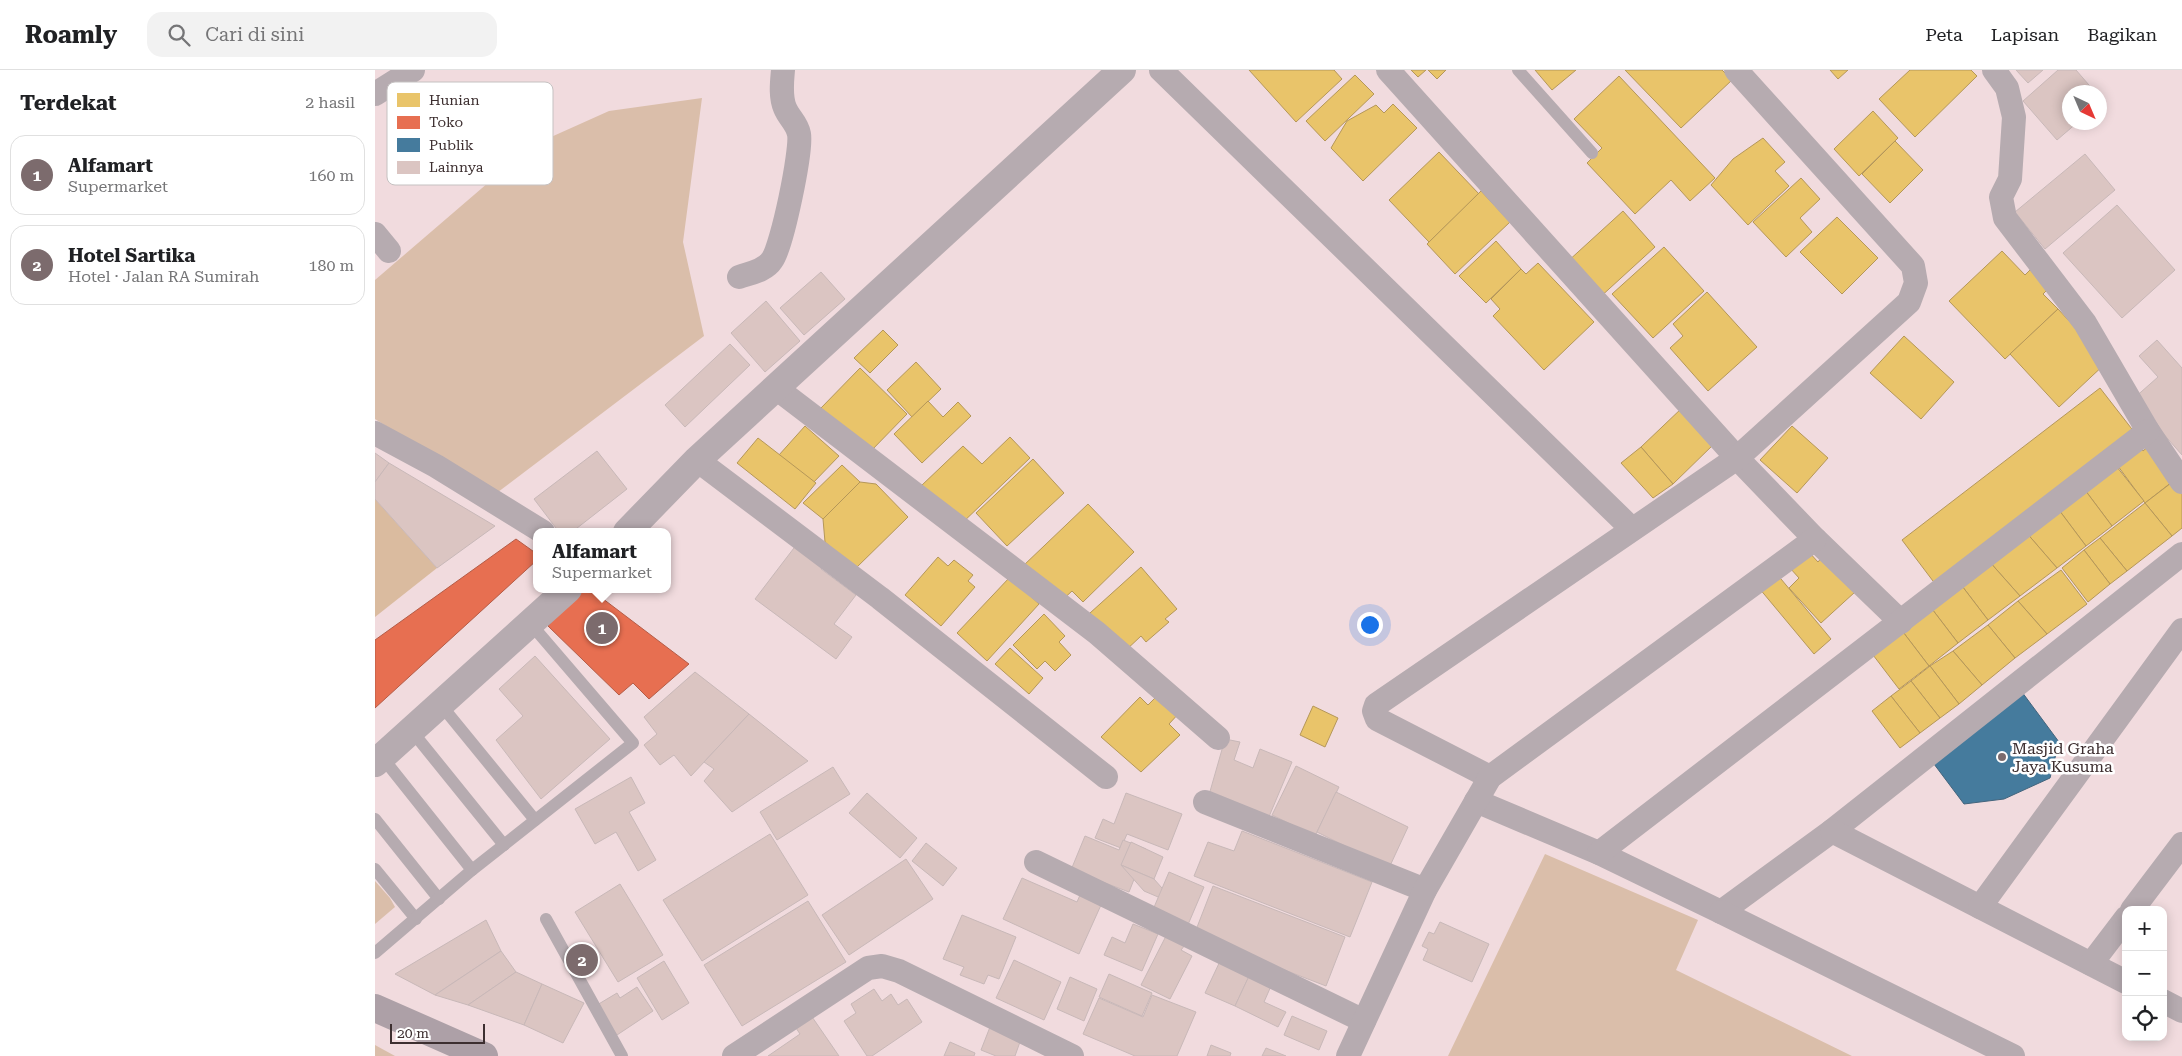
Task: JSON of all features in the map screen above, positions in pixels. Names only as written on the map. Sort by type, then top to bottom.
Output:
[{"type":"main road","points":[[375,1008],[473,1054]]},
{"type":"street","points":[[393,82],[413,70]]},
{"type":"street","points":[[739,277],[761,270],[772,262],[778,251],[789,206],[800,136],[795,121],[785,109],[782,97],[783,70]]},
{"type":"street","points":[[631,528],[697,460],[1122,70]]},
{"type":"street","points":[[1161,70],[1632,529]]},
{"type":"street","points":[[1388,70],[1737,458],[1815,539],[1901,622]]},
{"type":"street","points":[[1490,777],[1377,719],[1374,711],[1376,705],[1737,458],[1909,302],[1916,282],[1913,266],[1736,70]]},
{"type":"street","points":[[1994,70],[2007,88],[2014,117],[2010,179],[2001,197],[2005,218],[2085,323],[2148,431],[2182,482]]},
{"type":"street","points":[[375,93],[387,86]]},
{"type":"street","points":[[776,388],[1097,634],[1218,738]]},
{"type":"street","points":[[1599,853],[2148,431]]},
{"type":"street","points":[[375,433],[436,466],[537,528]]},
{"type":"street","points":[[697,460],[880,598],[1106,776]]},
{"type":"street","points":[[1348,1056],[1425,890],[1490,777],[1815,539]]},
{"type":"street","points":[[1721,912],[1832,831],[2182,554]]},
{"type":"street","points":[[378,760],[564,593]]},
{"type":"street","points":[[1981,907],[2182,630]]},
{"type":"street","points":[[1475,801],[1599,853],[2013,1056]]},
{"type":"street","points":[[1205,802],[1425,890]]},
{"type":"street","points":[[1832,831],[2122,980]]},
{"type":"street","points":[[2135,906],[2182,844]]},
{"type":"street","points":[[1036,862],[1364,1021]]},
{"type":"street","points":[[2091,964],[2122,923]]},
{"type":"street","points":[[734,1056],[868,968],[882,966],[899,970],[1073,1056]]},
{"type":"street","points":[[2167,1003],[2182,1011]]},
{"type":"lane","points":[[1518,70],[1592,153]]},
{"type":"lane","points":[[375,953],[472,870],[633,743],[530,623]]},
{"type":"lane","points":[[441,705],[535,820]]},
{"type":"lane","points":[[411,730],[504,845]]},
{"type":"lane","points":[[378,760],[472,870]]},
{"type":"lane","points":[[375,818],[439,898]]},
{"type":"lane","points":[[375,869],[416,919]]},
{"type":"lane","points":[[546,919],[622,1056]]},
{"type":"shaded area","points":[[702,98],[683,242],[704,336],[494,495],[375,419],[375,280],[486,185],[553,185],[553,136],[609,111]]},
{"type":"shaded area","points":[[375,499],[437,568],[375,617]]},
{"type":"shaded area","points":[[1545,854],[1698,920],[1676,970],[1852,1056],[1448,1056]]},
{"type":"shaded area","points":[[375,881],[390,898],[395,907],[375,924]]},
{"type":"shaded area","points":[[375,1045],[395,1056],[375,1056]]},
{"type":"building: Hunian","points":[[1249,70],[1334,70],[1342,79],[1296,122]]},
{"type":"building: Hunian","points":[[1411,70],[1426,70],[1418,77]]},
{"type":"building: Hunian","points":[[1428,70],[1446,70],[1437,79]]},
{"type":"building: Hunian","points":[[1535,70],[1576,70],[1552,90]]},
{"type":"building: Hunian","points":[[1625,70],[1722,70],[1732,80],[1681,128]]},
{"type":"building: Hunian","points":[[1830,70],[1848,70],[1838,79]]},
{"type":"building: Hunian","points":[[1910,70],[1971,70],[1977,76],[1915,137],[1879,99]]},
{"type":"building: Hunian","points":[[1355,75],[1374,94],[1325,141],[1306,121]]},
{"type":"building: Hunian","points":[[1619,76],[1715,178],[1690,201],[1671,180],[1635,214],[1587,163],[1602,148],[1574,119]]},
{"type":"building: Hunian","points":[[1393,104],[1417,128],[1363,181],[1331,148],[1347,121],[1376,105],[1384,113]]},
{"type":"building: Hunian","points":[[1873,111],[1898,138],[1859,176],[1834,149]]},
{"type":"building: Hunian","points":[[1763,138],[1785,162],[1775,171],[1789,186],[1748,225],[1711,185],[1733,159]]},
{"type":"building: Hunian","points":[[1895,141],[1923,170],[1890,203],[1862,174]]},
{"type":"building: Hunian","points":[[1439,152],[1479,194],[1429,242],[1389,200]]},
{"type":"building: Hunian","points":[[1801,178],[1820,199],[1800,218],[1812,232],[1786,257],[1753,222]]},
{"type":"building: Hunian","points":[[1481,191],[1510,222],[1455,274],[1427,244]]},
{"type":"building: Hunian","points":[[1623,211],[1655,247],[1598,299],[1566,263]]},
{"type":"building: Hunian","points":[[1837,217],[1878,258],[1842,294],[1800,252]]},
{"type":"building: Hunian","points":[[1496,241],[1521,269],[1486,303],[1459,276]]},
{"type":"building: Hunian","points":[[1664,247],[1704,291],[1653,338],[1612,294]]},
{"type":"building: Hunian","points":[[2002,251],[2025,275],[2030,270],[2048,289],[2043,294],[2058,309],[2005,359],[1949,301]]},
{"type":"building: Hunian","points":[[1538,263],[1594,322],[1544,370],[1493,316],[1500,309],[1491,299],[1521,269],[1526,274]]},
{"type":"building: Hunian","points":[[1707,292],[1757,347],[1708,391],[1670,348],[1683,336],[1673,324]]},
{"type":"building: Hunian","points":[[2058,309],[2107,362],[2059,407],[2010,354]]},
{"type":"building: Hunian","points":[[883,330],[898,345],[870,373],[854,358]]},
{"type":"building: Hunian","points":[[1904,336],[1954,382],[1921,419],[1870,373]]},
{"type":"building: Hunian","points":[[916,362],[941,389],[912,417],[887,390]]},
{"type":"building: Hunian","points":[[860,368],[907,414],[868,454],[821,408]]},
{"type":"building: Hunian","points":[[2100,388],[2135,433],[1936,585],[1902,540]]},
{"type":"building: Hunian","points":[[928,401],[943,417],[958,402],[971,416],[922,463],[894,434]]},
{"type":"building: Hunian","points":[[1683,407],[1715,443],[1673,484],[1641,447]]},
{"type":"building: Hunian","points":[[805,426],[839,456],[811,485],[779,455]]},
{"type":"building: Hunian","points":[[1792,426],[1828,458],[1797,493],[1760,460]]},
{"type":"building: Hunian","points":[[1010,437],[1030,458],[959,526],[921,486],[963,446],[982,464]]},
{"type":"building: Hunian","points":[[758,438],[816,483],[795,509],[737,463]]},
{"type":"building: Hunian","points":[[2138,444],[2143,451],[2151,444],[2177,478],[2145,503],[2115,462]]},
{"type":"building: Hunian","points":[[1641,447],[1673,484],[1653,498],[1621,463]]},
{"type":"building: Hunian","points":[[1033,459],[1064,493],[1007,546],[976,513]]},
{"type":"building: Hunian","points":[[2113,462],[2144,501],[2112,526],[2082,486]]},
{"type":"building: Hunian","points":[[842,465],[860,482],[823,519],[803,503]]},
{"type":"building: Hunian","points":[[2175,480],[2182,488],[2182,528],[2172,536],[2145,503]]},
{"type":"building: Hunian","points":[[860,482],[876,484],[908,517],[855,569],[825,542],[823,519]]},
{"type":"building: Hunian","points":[[2082,486],[2112,526],[2086,546],[2056,506]]},
{"type":"building: Hunian","points":[[2145,503],[2172,536],[2127,571],[2100,538]]},
{"type":"building: Hunian","points":[[1088,504],[1134,552],[1083,602],[1072,591],[1059,603],[1023,566]]},
{"type":"building: Hunian","points":[[2056,506],[2086,546],[2057,568],[2025,531]]},
{"type":"building: Hunian","points":[[2025,531],[2057,568],[2020,596],[1988,560]]},
{"type":"building: Hunian","points":[[2100,538],[2127,571],[2110,584],[2084,550]]},
{"type":"building: Hunian","points":[[2084,550],[2110,584],[2088,602],[2062,568]]},
{"type":"building: Hunian","points":[[1808,551],[1818,562],[1823,556],[1855,592],[1821,623],[1789,588],[1799,578],[1790,568]]},
{"type":"building: Hunian","points":[[938,557],[948,566],[954,560],[973,575],[968,581],[975,587],[941,626],[905,595]]},
{"type":"building: Hunian","points":[[1988,560],[2020,596],[1988,620],[1959,582]]},
{"type":"building: Hunian","points":[[1141,567],[1177,609],[1165,619],[1169,622],[1146,642],[1141,636],[1124,652],[1090,613]]},
{"type":"building: Hunian","points":[[2061,570],[2087,604],[2047,634],[2018,601]]},
{"type":"building: Hunian","points":[[1776,573],[1831,639],[1814,654],[1759,588]]},
{"type":"building: Hunian","points":[[1010,577],[1039,604],[987,661],[957,633]]},
{"type":"building: Hunian","points":[[1959,582],[1988,620],[1958,643],[1929,605]]},
{"type":"building: Hunian","points":[[2018,601],[2047,634],[2015,658],[1988,625]]},
{"type":"building: Hunian","points":[[1929,605],[1958,643],[1929,666],[1900,628]]},
{"type":"building: Hunian","points":[[1044,614],[1065,636],[1059,642],[1071,655],[1055,671],[1045,661],[1037,669],[1013,645]]},
{"type":"building: Hunian","points":[[1988,625],[2015,658],[1982,685],[1953,651]]},
{"type":"building: Hunian","points":[[1900,628],[1929,666],[1899,689],[1870,651]]},
{"type":"building: Hunian","points":[[1010,648],[1043,678],[1029,694],[995,664]]},
{"type":"building: Hunian","points":[[1953,651],[1982,685],[1959,704],[1930,666]]},
{"type":"building: Hunian","points":[[1930,666],[1959,704],[1940,718],[1911,681]]},
{"type":"building: Hunian","points":[[1911,681],[1940,718],[1920,733],[1891,696]]},
{"type":"building: Hunian","points":[[1160,693],[1180,712],[1169,724],[1180,735],[1141,772],[1101,737],[1140,697],[1148,705]]},
{"type":"building: Hunian","points":[[1891,696],[1920,733],[1900,748],[1872,711]]},
{"type":"building: Hunian","points":[[1313,706],[1338,718],[1325,747],[1300,735]]},
{"type":"building: Toko","points":[[516,539],[533,551],[533,564],[375,708],[375,640]]},
{"type":"building: Toko","points":[[577,593],[595,593],[689,664],[649,699],[633,683],[619,695],[548,626]]},
{"type":"building: Publik","points":[[2019,688],[2059,742],[2050,778],[2004,799],[1964,804],[1928,756]]},
{"type":"building: Lainnya","points":[[2016,70],[2043,70],[2028,83]]},
{"type":"building: Lainnya","points":[[2058,70],[2076,70],[2089,85],[2062,85],[2062,130],[2069,130],[2057,140],[2023,101]]},
{"type":"building: Lainnya","points":[[2085,154],[2115,190],[2045,249],[2015,212]]},
{"type":"building: Lainnya","points":[[2117,205],[2175,270],[2122,318],[2063,253]]},
{"type":"building: Lainnya","points":[[821,272],[845,299],[804,335],[780,308]]},
{"type":"building: Lainnya","points":[[766,301],[800,341],[765,372],[731,333]]},
{"type":"building: Lainnya","points":[[2157,340],[2182,368],[2182,455],[2133,399],[2158,377],[2139,356]]},
{"type":"building: Lainnya","points":[[730,344],[750,365],[685,427],[665,405]]},
{"type":"building: Lainnya","points":[[597,451],[627,489],[577,528],[556,528],[534,499]]},
{"type":"building: Lainnya","points":[[375,453],[389,463],[375,482]]},
{"type":"building: Lainnya","points":[[389,463],[495,526],[437,568],[375,499],[375,482]]},
{"type":"building: Lainnya","points":[[797,544],[824,564],[821,569],[856,595],[834,624],[852,637],[836,659],[755,599]]},
{"type":"building: Lainnya","points":[[535,656],[610,739],[541,799],[496,740],[523,716],[499,689]]},
{"type":"building: Lainnya","points":[[695,672],[749,714],[691,776],[674,755],[660,765],[644,745],[657,734],[644,717]]},
{"type":"building: Lainnya","points":[[749,714],[808,761],[732,812],[704,781],[714,769],[704,762]]},
{"type":"building: Lainnya","points":[[1225,739],[1240,742],[1234,760],[1253,768],[1260,749],[1292,762],[1268,819],[1209,795]]},
{"type":"building: Lainnya","points":[[1296,766],[1339,787],[1315,836],[1272,815]]},
{"type":"building: Lainnya","points":[[833,767],[850,794],[777,840],[760,812]]},
{"type":"building: Lainnya","points":[[631,777],[645,803],[629,812],[656,860],[638,871],[616,832],[595,844],[575,809]]},
{"type":"building: Lainnya","points":[[1336,792],[1408,827],[1389,868],[1317,832]]},
{"type":"building: Lainnya","points":[[867,793],[917,838],[900,858],[849,813]]},
{"type":"building: Lainnya","points":[[1126,793],[1182,814],[1168,850],[1127,834],[1121,848],[1095,838],[1103,819],[1114,824]]},
{"type":"building: Lainnya","points":[[1242,831],[1372,882],[1350,937],[1194,876],[1208,842],[1234,851]]},
{"type":"building: Lainnya","points":[[770,834],[808,895],[702,961],[663,900]]},
{"type":"building: Lainnya","points":[[1085,836],[1119,850],[1123,840],[1146,849],[1129,892],[1071,870]]},
{"type":"building: Lainnya","points":[[1131,842],[1163,857],[1154,879],[1121,865]]},
{"type":"building: Lainnya","points":[[926,843],[957,868],[943,886],[912,861]]},
{"type":"building: Lainnya","points":[[906,859],[933,899],[849,955],[822,915]]},
{"type":"building: Lainnya","points":[[1121,865],[1154,879],[1177,905],[1144,891]]},
{"type":"building: Lainnya","points":[[1169,872],[1204,887],[1187,927],[1152,912]]},
{"type":"building: Lainnya","points":[[1022,878],[1077,902],[1080,895],[1101,905],[1079,954],[1003,919]]},
{"type":"building: Lainnya","points":[[620,884],[663,955],[618,982],[575,912]]},
{"type":"building: Lainnya","points":[[1213,886],[1345,937],[1326,986],[1194,935]]},
{"type":"building: Lainnya","points":[[808,901],[846,962],[742,1026],[704,965]]},
{"type":"building: Lainnya","points":[[962,915],[1016,937],[999,979],[988,975],[984,984],[960,975],[964,967],[943,959]]},
{"type":"building: Lainnya","points":[[486,920],[501,951],[435,995],[395,974]]},
{"type":"building: Lainnya","points":[[1440,922],[1489,944],[1472,982],[1423,960],[1428,949],[1422,946],[1429,932],[1434,934]]},
{"type":"building: Lainnya","points":[[1133,924],[1158,934],[1142,971],[1104,955],[1112,937],[1125,943]]},
{"type":"building: Lainnya","points":[[1166,936],[1185,945],[1181,950],[1192,956],[1170,999],[1141,985]]},
{"type":"building: Lainnya","points":[[501,951],[516,972],[468,1005],[435,995]]},
{"type":"building: Lainnya","points":[[1222,957],[1252,970],[1235,1006],[1205,993]]},
{"type":"building: Lainnya","points":[[1014,960],[1061,982],[1044,1020],[996,998]]},
{"type":"building: Lainnya","points":[[664,961],[689,1003],[662,1020],[637,978]]},
{"type":"building: Lainnya","points":[[516,972],[542,984],[524,1025],[468,1005]]},
{"type":"building: Lainnya","points":[[1109,974],[1152,993],[1142,1016],[1099,997]]},
{"type":"building: Lainnya","points":[[1249,976],[1271,986],[1264,1002],[1286,1012],[1278,1027],[1235,1006]]},
{"type":"building: Lainnya","points":[[1070,977],[1097,989],[1084,1021],[1057,1009]]},
{"type":"building: Lainnya","points":[[542,984],[584,1003],[563,1043],[524,1025]]},
{"type":"building: Lainnya","points":[[637,987],[653,1011],[617,1035],[597,1005],[617,993],[620,998]]},
{"type":"building: Lainnya","points":[[874,989],[882,1001],[891,994],[898,1005],[907,999],[922,1022],[872,1056],[867,1056],[844,1021],[856,1013],[851,1004]]},
{"type":"building: Lainnya","points":[[1152,995],[1196,1012],[1177,1056],[1135,1056],[1083,1034],[1099,998],[1143,1017]]},
{"type":"building: Lainnya","points":[[808,1011],[839,1056],[768,1056],[800,1034],[792,1022]]},
{"type":"building: Lainnya","points":[[1292,1016],[1327,1031],[1319,1050],[1284,1035]]},
{"type":"building: Lainnya","points":[[990,1027],[1021,1039],[1015,1056],[996,1056],[981,1050]]},
{"type":"building: Lainnya","points":[[950,1042],[975,1053],[974,1056],[944,1056]]},
{"type":"building: Lainnya","points":[[1211,1045],[1231,1053],[1230,1056],[1207,1056]]},
{"type":"building: Lainnya","points":[[1266,1048],[1286,1056],[1262,1056]]},
{"type":"place","name":"Alfamart","points":[[602,628]]},
{"type":"place","name":"Masjid Graha Jaya Kusuma","points":[[2002,757]]},
{"type":"place","name":"Hotel Sartika","points":[[582,960]]}]
